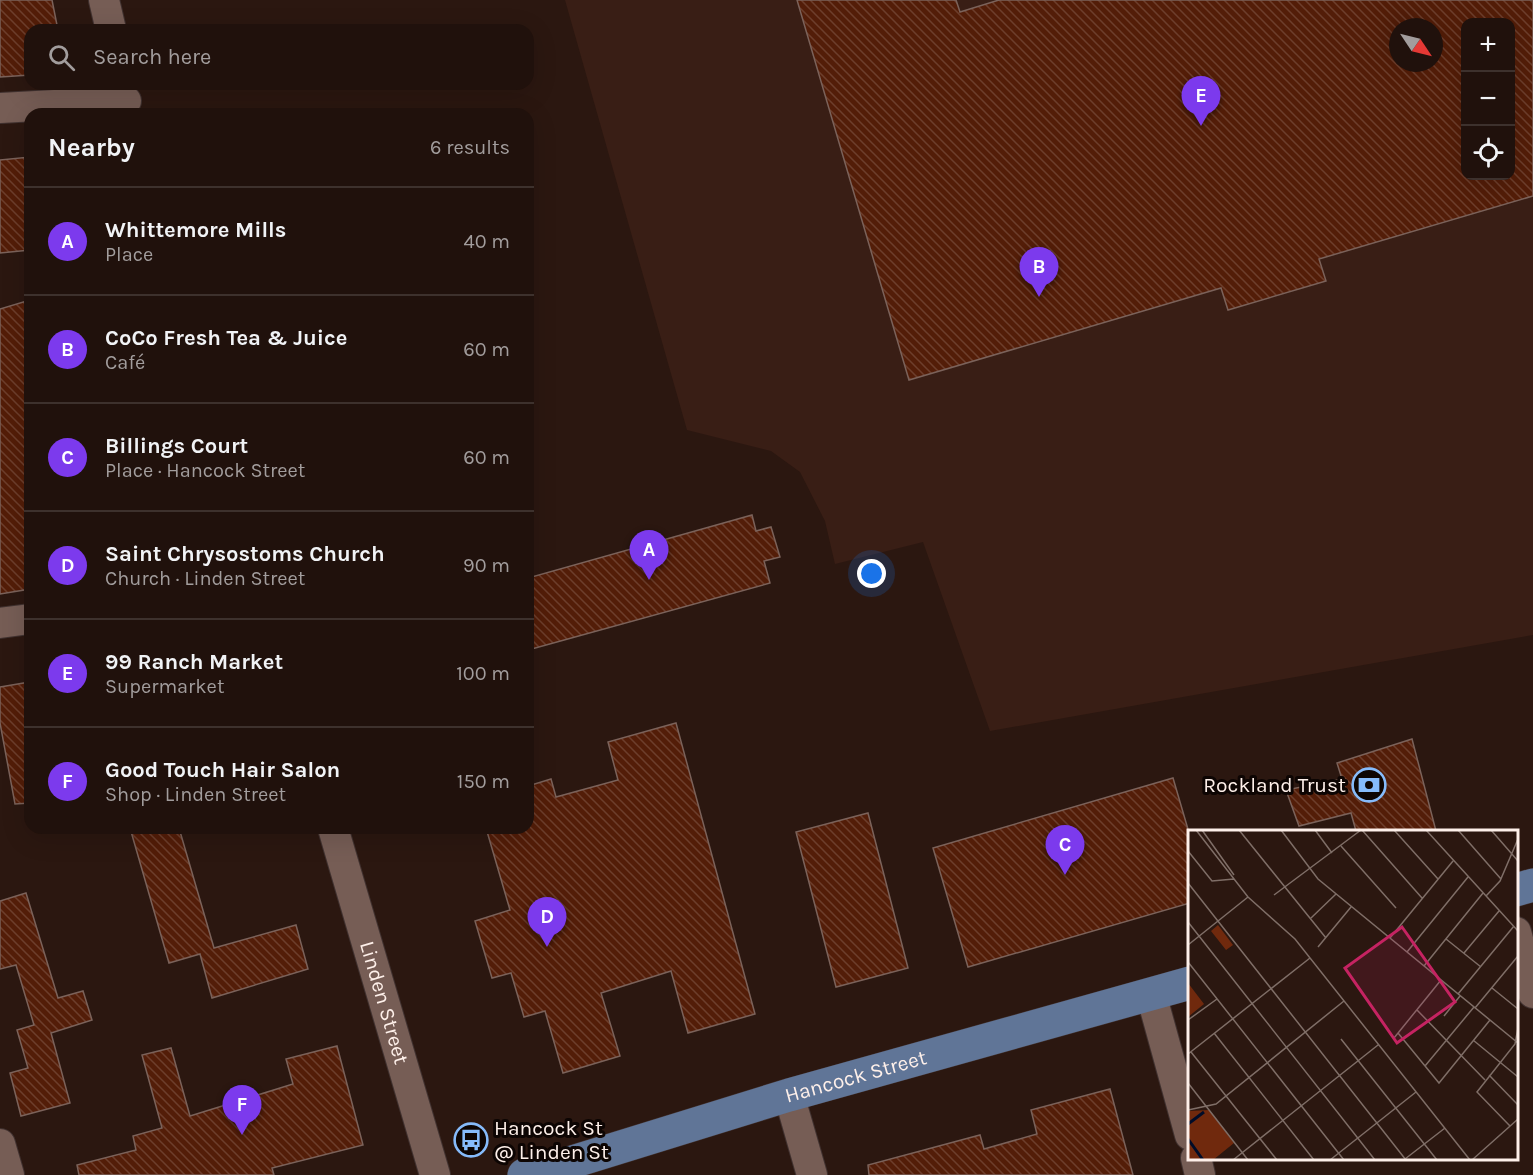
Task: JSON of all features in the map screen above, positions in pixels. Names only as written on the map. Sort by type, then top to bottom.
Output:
[{"type":"main road","points":[[1518,889],[1533,885]]},
{"type":"main road","name":"Hancock Street","points":[[524,1175],[789,1095],[1188,984]]},
{"type":"street","points":[[104,0],[110,24]]},
{"type":"street","points":[[0,108],[126,100]]},
{"type":"street","points":[[0,623],[24,620]]},
{"type":"street","name":"Linden Street","points":[[335,834],[435,1175]]},
{"type":"street","points":[[1518,939],[1533,993]]},
{"type":"street","points":[[1151,994],[1188,1128]]},
{"type":"street","points":[[789,1095],[812,1175]]},
{"type":"street","points":[[0,1144],[9,1175]]},
{"type":"street","points":[[1196,1160],[1200,1175]]},
{"type":"shaded area","points":[[565,0],[1533,0],[1533,635],[990,731],[923,542],[835,564],[825,521],[800,472],[771,451],[687,430]]},
{"type":"building","points":[[0,0],[52,0],[57,24],[24,24],[24,75],[0,77]]},
{"type":"building","points":[[797,0],[956,0],[960,12],[999,0],[1533,0],[1533,196],[1319,259],[1326,281],[1228,310],[1221,288],[909,380]]},
{"type":"building","points":[[24,158],[24,251],[0,253],[0,160]]},
{"type":"building","points":[[24,302],[24,590],[0,594],[0,309]]},
{"type":"building","points":[[752,515],[756,531],[771,527],[780,557],[764,561],[770,583],[534,648],[534,576]]},
{"type":"building","points":[[24,683],[24,803],[15,804],[0,723],[0,687]]},
{"type":"building","points":[[676,723],[755,1014],[688,1033],[671,971],[601,993],[620,1056],[563,1073],[545,1011],[524,1017],[511,973],[492,978],[475,921],[510,910],[488,834],[534,834],[534,784],[551,779],[556,797],[618,780],[608,742]]},
{"type":"building","name":"Rockland Trust","points":[[1412,739],[1436,830],[1356,830],[1351,813],[1299,826],[1286,790],[1342,779],[1337,763]]},
{"type":"building","points":[[1173,778],[1188,830],[1188,904],[968,967],[933,848]]},
{"type":"building","points":[[868,813],[908,968],[836,987],[796,832]]},
{"type":"building","points":[[132,834],[181,834],[214,948],[296,925],[308,969],[212,998],[200,954],[169,963]]},
{"type":"building","points":[[26,893],[58,998],[83,991],[92,1020],[51,1033],[70,1103],[21,1116],[10,1073],[28,1068],[17,1030],[34,1025],[16,965],[0,969],[0,901]]},
{"type":"building","points":[[337,1046],[363,1145],[272,1168],[274,1175],[79,1175],[77,1165],[136,1150],[133,1136],[162,1128],[142,1055],[171,1048],[190,1116],[293,1084],[286,1059]]},
{"type":"building","points":[[1110,1089],[1133,1175],[869,1175],[868,1165],[980,1135],[984,1149],[1037,1134],[1031,1110]]},
{"type":"place","name":"99 Ranch Market","points":[[1201,126]]},
{"type":"place","name":"CoCo Fresh Tea & Juice","points":[[1039,297]]},
{"type":"place","name":"Whittemore Mills","points":[[649,580]]},
{"type":"place","name":"Rockland Trust","points":[[1369,785]]},
{"type":"place","name":"Billings Court","points":[[1065,875]]},
{"type":"place","name":"Saint Chrysostoms Church","points":[[547,947]]},
{"type":"place","name":"Good Touch Hair Salon","points":[[242,1135]]},
{"type":"place","name":"Hancock St @ Linden St","points":[[471,1140]]}]
